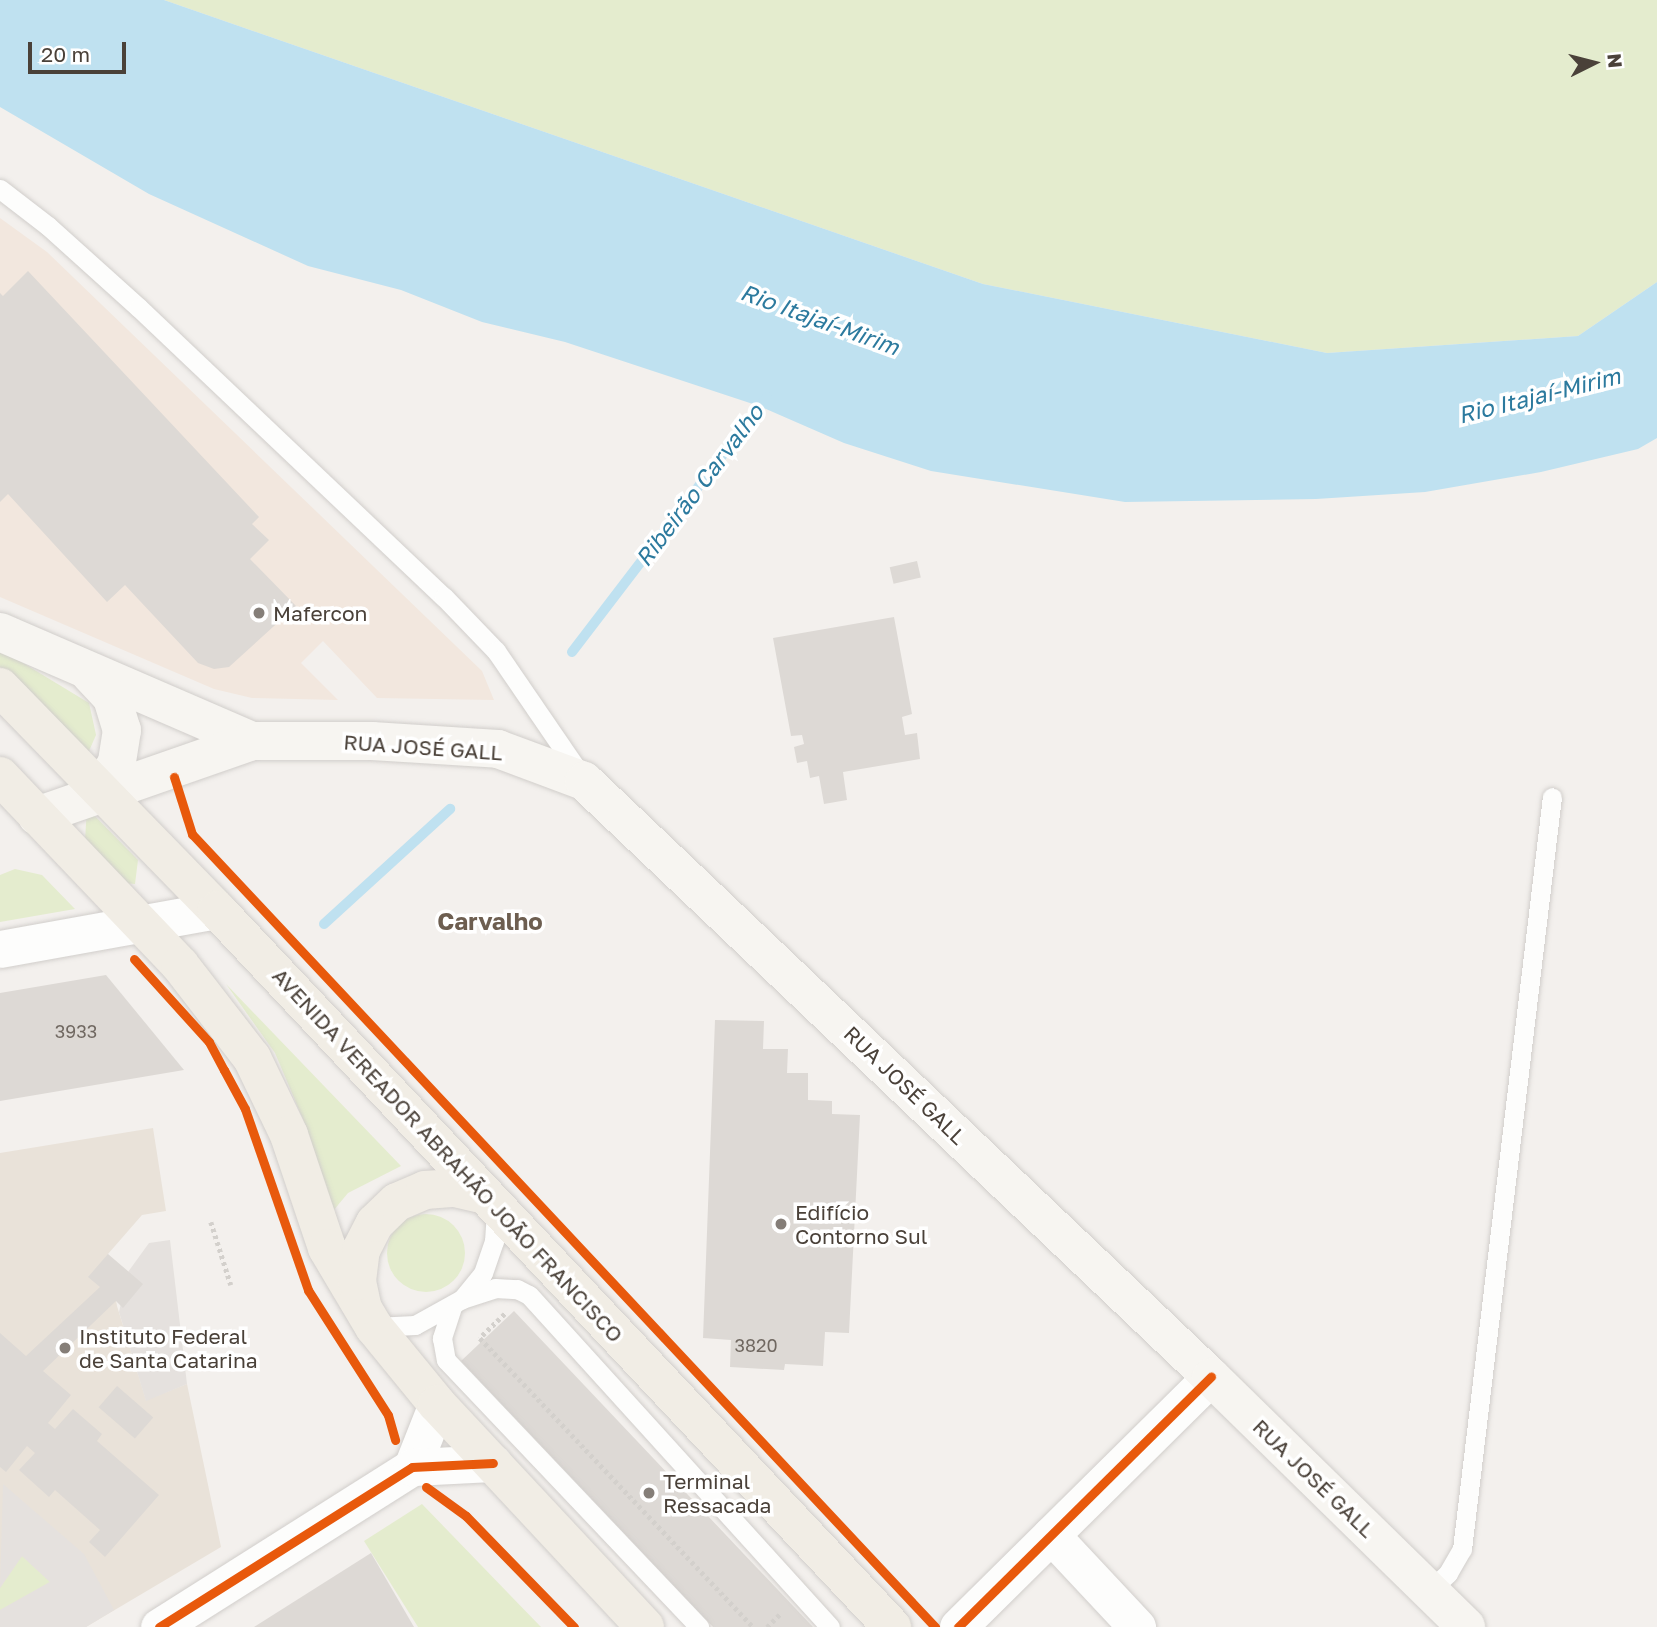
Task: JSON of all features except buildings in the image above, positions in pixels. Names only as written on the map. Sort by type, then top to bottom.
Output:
[{"type":"main road","name":"RUA JOSÉ GALL","points":[[0,632],[90,674],[252,741]]},
{"type":"main road","points":[[90,674],[112,698],[122,730],[117,763],[99,791]]},
{"type":"main road","name":"AVENIDA VEREADOR ABRAHÃO JOÃO FRANCISCO","points":[[0,687],[217,910],[892,1627]]},
{"type":"main road","name":"RUA JOSÉ GALL","points":[[37,816],[99,791],[252,741],[372,741],[498,749],[584,781],[1211,1377],[1466,1627]]},
{"type":"main road","points":[[0,776],[144,925],[252,1058],[289,1135],[327,1248],[368,1319],[436,1404],[646,1627]]},
{"type":"main road","points":[[368,1319],[357,1280],[361,1250],[375,1223],[397,1202],[425,1190],[456,1188],[491,1201]]},
{"type":"street","points":[[0,949],[217,910]]},
{"type":"street","points":[[957,1627],[1211,1377]]},
{"type":"street","points":[[412,1467],[436,1404]]},
{"type":"street","points":[[159,1627],[412,1467],[493,1463]]},
{"type":"street","points":[[1051,1535],[1137,1627]]},
{"type":"lane","points":[[0,189],[48,226],[139,308],[444,597],[496,651],[584,781]]},
{"type":"lane","points":[[1429,1591],[1448,1573],[1462,1549],[1552,797]]},
{"type":"lane","points":[[491,1201],[495,1241],[483,1273],[457,1303],[442,1338],[446,1360],[699,1627]]},
{"type":"lane","points":[[368,1319],[415,1325],[457,1303],[495,1288],[517,1289],[529,1295],[830,1627]]},
{"type":"path","points":[[211,1222],[230,1285]]},
{"type":"path","points":[[515,1323],[506,1313],[480,1338],[753,1627]]},
{"type":"path","points":[[767,1627],[786,1608],[779,1602]]},
{"type":"shaded area","points":[[0,218],[47,252],[482,671],[494,700],[377,698],[323,641],[301,663],[338,700],[252,698],[214,689],[0,597]]},
{"type":"shaded area","name":"Instituto Federal de Santa Catarina","points":[[153,1128],[166,1211],[142,1215],[108,1254],[117,1306],[146,1400],[187,1384],[221,1547],[86,1627],[0,1627],[0,1153]]},
{"type":"shaded area","points":[[170,1240],[187,1384],[146,1401],[119,1312],[128,1272],[149,1243]]},
{"type":"shaded area","points":[[3,1484],[84,1554],[114,1610],[86,1627],[0,1627],[0,1610],[50,1582],[22,1556],[0,1588]]},
{"type":"green space","points":[[164,0],[1657,0],[1657,282],[1578,336],[1327,353],[983,284]]},
{"type":"green space","points":[[0,649],[89,703],[96,735],[85,760],[0,667]]},
{"type":"green space","points":[[87,808],[138,860],[135,884],[123,883],[85,840]]},
{"type":"green space","points":[[15,869],[42,875],[75,909],[0,922],[0,875]]},
{"type":"green space","points":[[226,984],[401,1166],[348,1193],[333,1211],[308,1131],[275,1053]]},
{"type":"green space","points":[[426,1214],[441,1217],[453,1226],[462,1238],[465,1253],[462,1268],[453,1280],[441,1289],[426,1292],[411,1289],[399,1280],[390,1268],[387,1253],[390,1238],[399,1226],[411,1217]]},
{"type":"green space","points":[[422,1504],[541,1627],[418,1627],[364,1541]]},
{"type":"green space","points":[[22,1556],[50,1582],[0,1610],[0,1588]]},
{"type":"water","name":"Rio Itajaí-Mirim","points":[[0,0],[164,0],[983,284],[1327,353],[1578,336],[1657,282],[1657,438],[1638,449],[1541,472],[1425,492],[1316,499],[1125,502],[931,471],[844,443],[759,406],[565,342],[482,322],[401,290],[308,266],[149,194],[0,107]]},
{"type":"waterway","name":"Ribeirão Carvalho","points":[[572,652],[767,397]]},
{"type":"waterway","name":"Ribeirão Carvalho","points":[[324,924],[450,809]]},
{"type":"cycle path","points":[[174,777],[192,834],[935,1627]]},
{"type":"cycle path","points":[[134,959],[209,1042],[245,1109],[308,1290],[388,1415],[395,1440]]},
{"type":"cycle path","points":[[958,1627],[1211,1377]]},
{"type":"cycle path","points":[[159,1627],[412,1467],[493,1463]]},
{"type":"cycle path","points":[[426,1487],[466,1516],[574,1627]]},
{"type":"place","name":"Mafercon","points":[[259,613]]},
{"type":"place","name":"Edifício Contorno Sul","points":[[781,1224]]},
{"type":"place","name":"Instituto Federal de Santa Catarina","points":[[65,1348]]},
{"type":"place","name":"Terminal Ressacada","points":[[649,1493]]},
{"type":"district","name":"Carvalho","points":[[490,921]]}]
